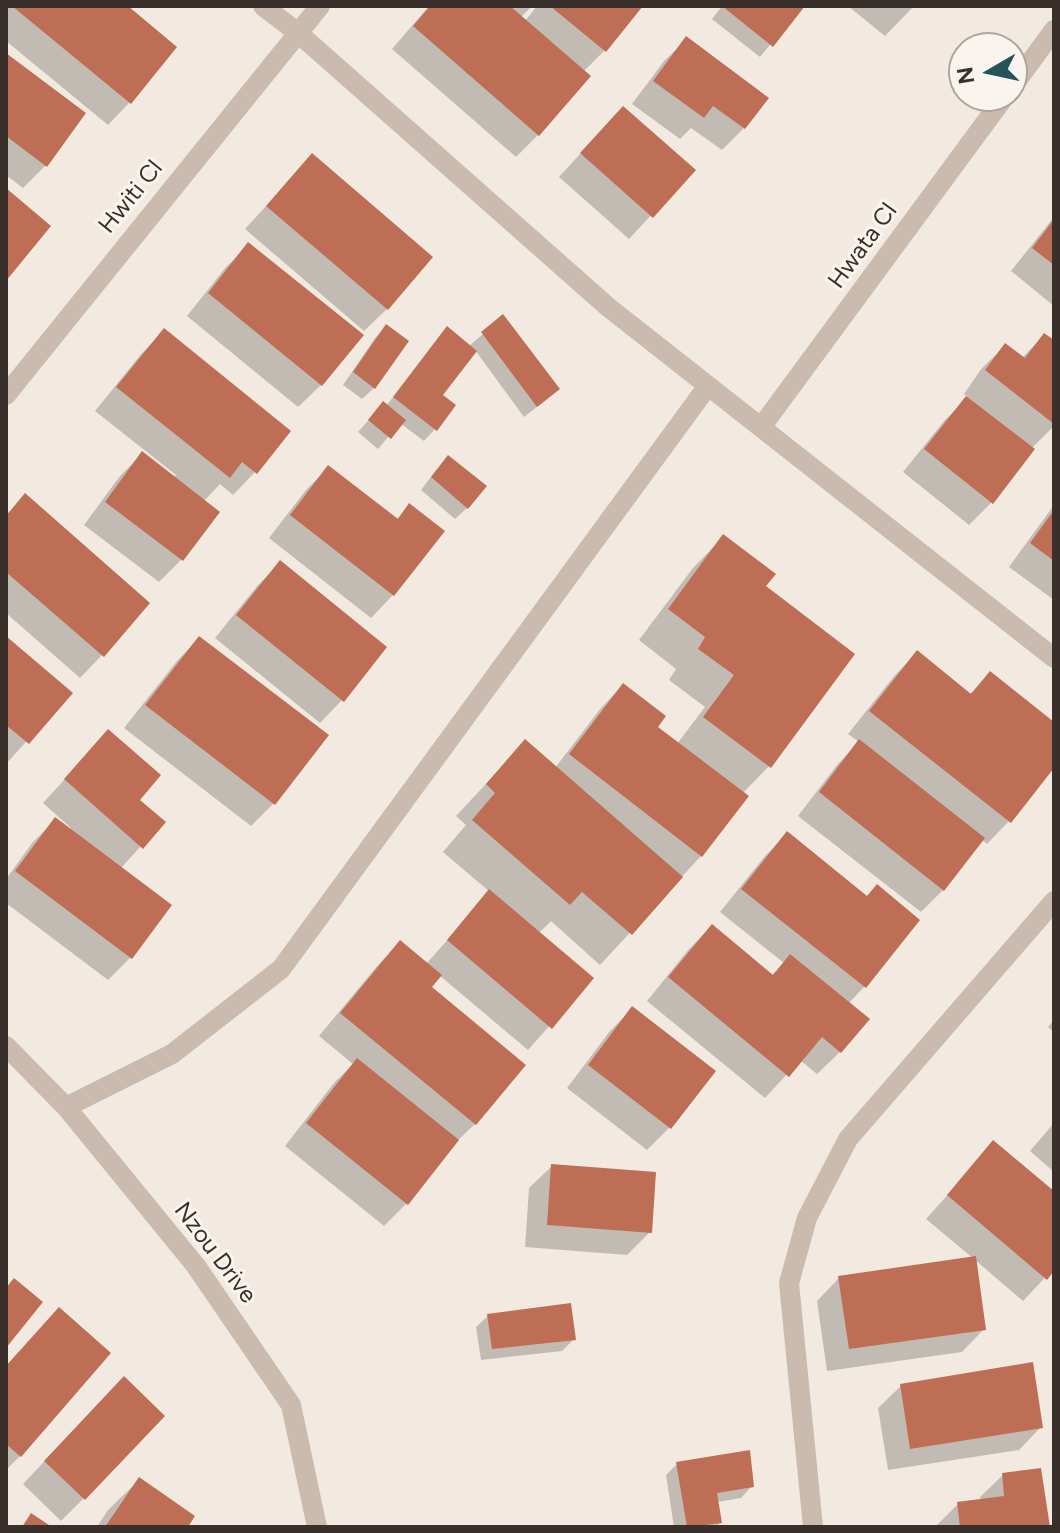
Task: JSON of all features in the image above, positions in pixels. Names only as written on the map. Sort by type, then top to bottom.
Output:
[{"type":"street","points":[[263,6],[297,32],[608,307],[1054,658]]},
{"type":"street","name":"Hwiti Cl","points":[[6,395],[320,6]]},
{"type":"street","points":[[1028,65],[1054,30]]},
{"type":"street","name":"Hwata Cl","points":[[762,426],[993,112]]},
{"type":"street","points":[[66,1107],[172,1054],[281,969],[707,387]]},
{"type":"street","points":[[813,1527],[789,1283],[807,1218],[848,1139],[1054,901]]},
{"type":"street","name":"Nzou Drive","points":[[6,1046],[66,1107],[196,1266],[291,1405],[317,1527]]},
{"type":"building","points":[[12,6],[128,6],[177,47],[131,104]]},
{"type":"building","points":[[430,6],[510,6],[591,76],[539,136],[413,26]]},
{"type":"building","points":[[550,6],[643,6],[606,52]]},
{"type":"building","points":[[722,6],[805,6],[773,47]]},
{"type":"building","points":[[686,36],[769,98],[745,129],[713,106],[704,118],[653,81]]},
{"type":"building","points":[[6,53],[86,113],[47,167],[6,136]]},
{"type":"building","points":[[623,106],[696,170],[653,218],[580,153]]},
{"type":"building","points":[[312,153],[433,257],[388,310],[266,206]]},
{"type":"building","points":[[6,188],[51,226],[6,281]]},
{"type":"building","points":[[1054,219],[1054,265],[1032,248]]},
{"type":"building","points":[[248,242],[364,335],[322,386],[208,293]]},
{"type":"building","points":[[503,314],[560,389],[537,407],[481,332]]},
{"type":"building","points":[[386,324],[409,341],[375,389],[353,372]]},
{"type":"building","points":[[447,326],[477,351],[443,395],[456,405],[437,431],[393,397]]},
{"type":"building","points":[[164,328],[291,431],[257,474],[242,462],[230,478],[116,387]]},
{"type":"building","points":[[1044,333],[1054,340],[1054,424],[985,370],[1005,343],[1025,358]]},
{"type":"building","points":[[966,396],[1035,449],[993,504],[924,449]]},
{"type":"building","points":[[383,401],[406,420],[391,439],[368,420]]},
{"type":"building","points":[[142,451],[220,512],[183,561],[105,502]]},
{"type":"building","points":[[448,455],[487,486],[468,509],[431,477]]},
{"type":"building","points":[[328,465],[398,519],[409,503],[445,531],[394,596],[290,515]]},
{"type":"building","points":[[25,493],[150,603],[104,657],[6,572],[6,516]]},
{"type":"building","points":[[1054,510],[1054,561],[1030,543]]},
{"type":"building","points":[[723,534],[776,574],[766,586],[855,654],[771,768],[703,717],[734,675],[698,649],[705,637],[668,609]]},
{"type":"building","points":[[280,560],[387,647],[344,702],[236,615]]},
{"type":"building","points":[[6,636],[73,693],[29,744],[6,725]]},
{"type":"building","points":[[199,636],[329,735],[275,805],[145,705]]},
{"type":"building","points":[[917,650],[971,694],[990,671],[1054,722],[1054,768],[1011,823],[869,711]]},
{"type":"building","points":[[623,683],[666,716],[658,727],[749,796],[702,857],[569,754]]},
{"type":"building","points":[[108,729],[161,775],[140,800],[166,822],[143,849],[64,779]]},
{"type":"building","points":[[525,739],[683,877],[632,935],[582,892],[570,905],[472,820],[495,793],[486,784]]},
{"type":"building","points":[[859,739],[985,838],[944,891],[819,792]]},
{"type":"building","points":[[55,817],[172,905],[132,959],[15,871]]},
{"type":"building","points":[[787,831],[867,896],[877,884],[920,920],[866,988],[741,889]]},
{"type":"building","points":[[489,889],[594,978],[552,1029],[447,940]]},
{"type":"building","points":[[712,924],[773,975],[790,954],[870,1019],[841,1053],[822,1037],[789,1077],[668,977]]},
{"type":"building","points":[[400,940],[442,975],[432,987],[526,1065],[476,1125],[340,1013]]},
{"type":"building","points":[[632,1006],[716,1071],[671,1129],[588,1065]]},
{"type":"building","points":[[357,1058],[459,1140],[408,1205],[306,1123]]},
{"type":"building","points":[[993,1140],[1054,1191],[1054,1271],[1047,1280],[947,1195]]},
{"type":"building","points":[[551,1164],[656,1172],[652,1233],[547,1225]]},
{"type":"building","points":[[976,1256],[986,1330],[849,1349],[838,1276]]},
{"type":"building","points":[[14,1278],[43,1302],[6,1348],[6,1288]]},
{"type":"building","points":[[571,1303],[576,1340],[492,1349],[487,1314]]},
{"type":"building","points":[[59,1307],[111,1353],[21,1457],[6,1444],[6,1366]]},
{"type":"building","points":[[1033,1362],[1043,1428],[910,1449],[900,1384]]},
{"type":"building","points":[[124,1376],[165,1416],[85,1500],[44,1461]]},
{"type":"building","points":[[750,1450],[754,1487],[717,1493],[722,1523],[687,1527],[676,1462]]},
{"type":"building","points":[[1041,1468],[1050,1527],[960,1527],[957,1502],[1004,1496],[1002,1473]]},
{"type":"building","points":[[139,1477],[195,1516],[188,1527],[105,1527]]},
{"type":"building","points":[[31,1513],[52,1527],[22,1527]]}]
